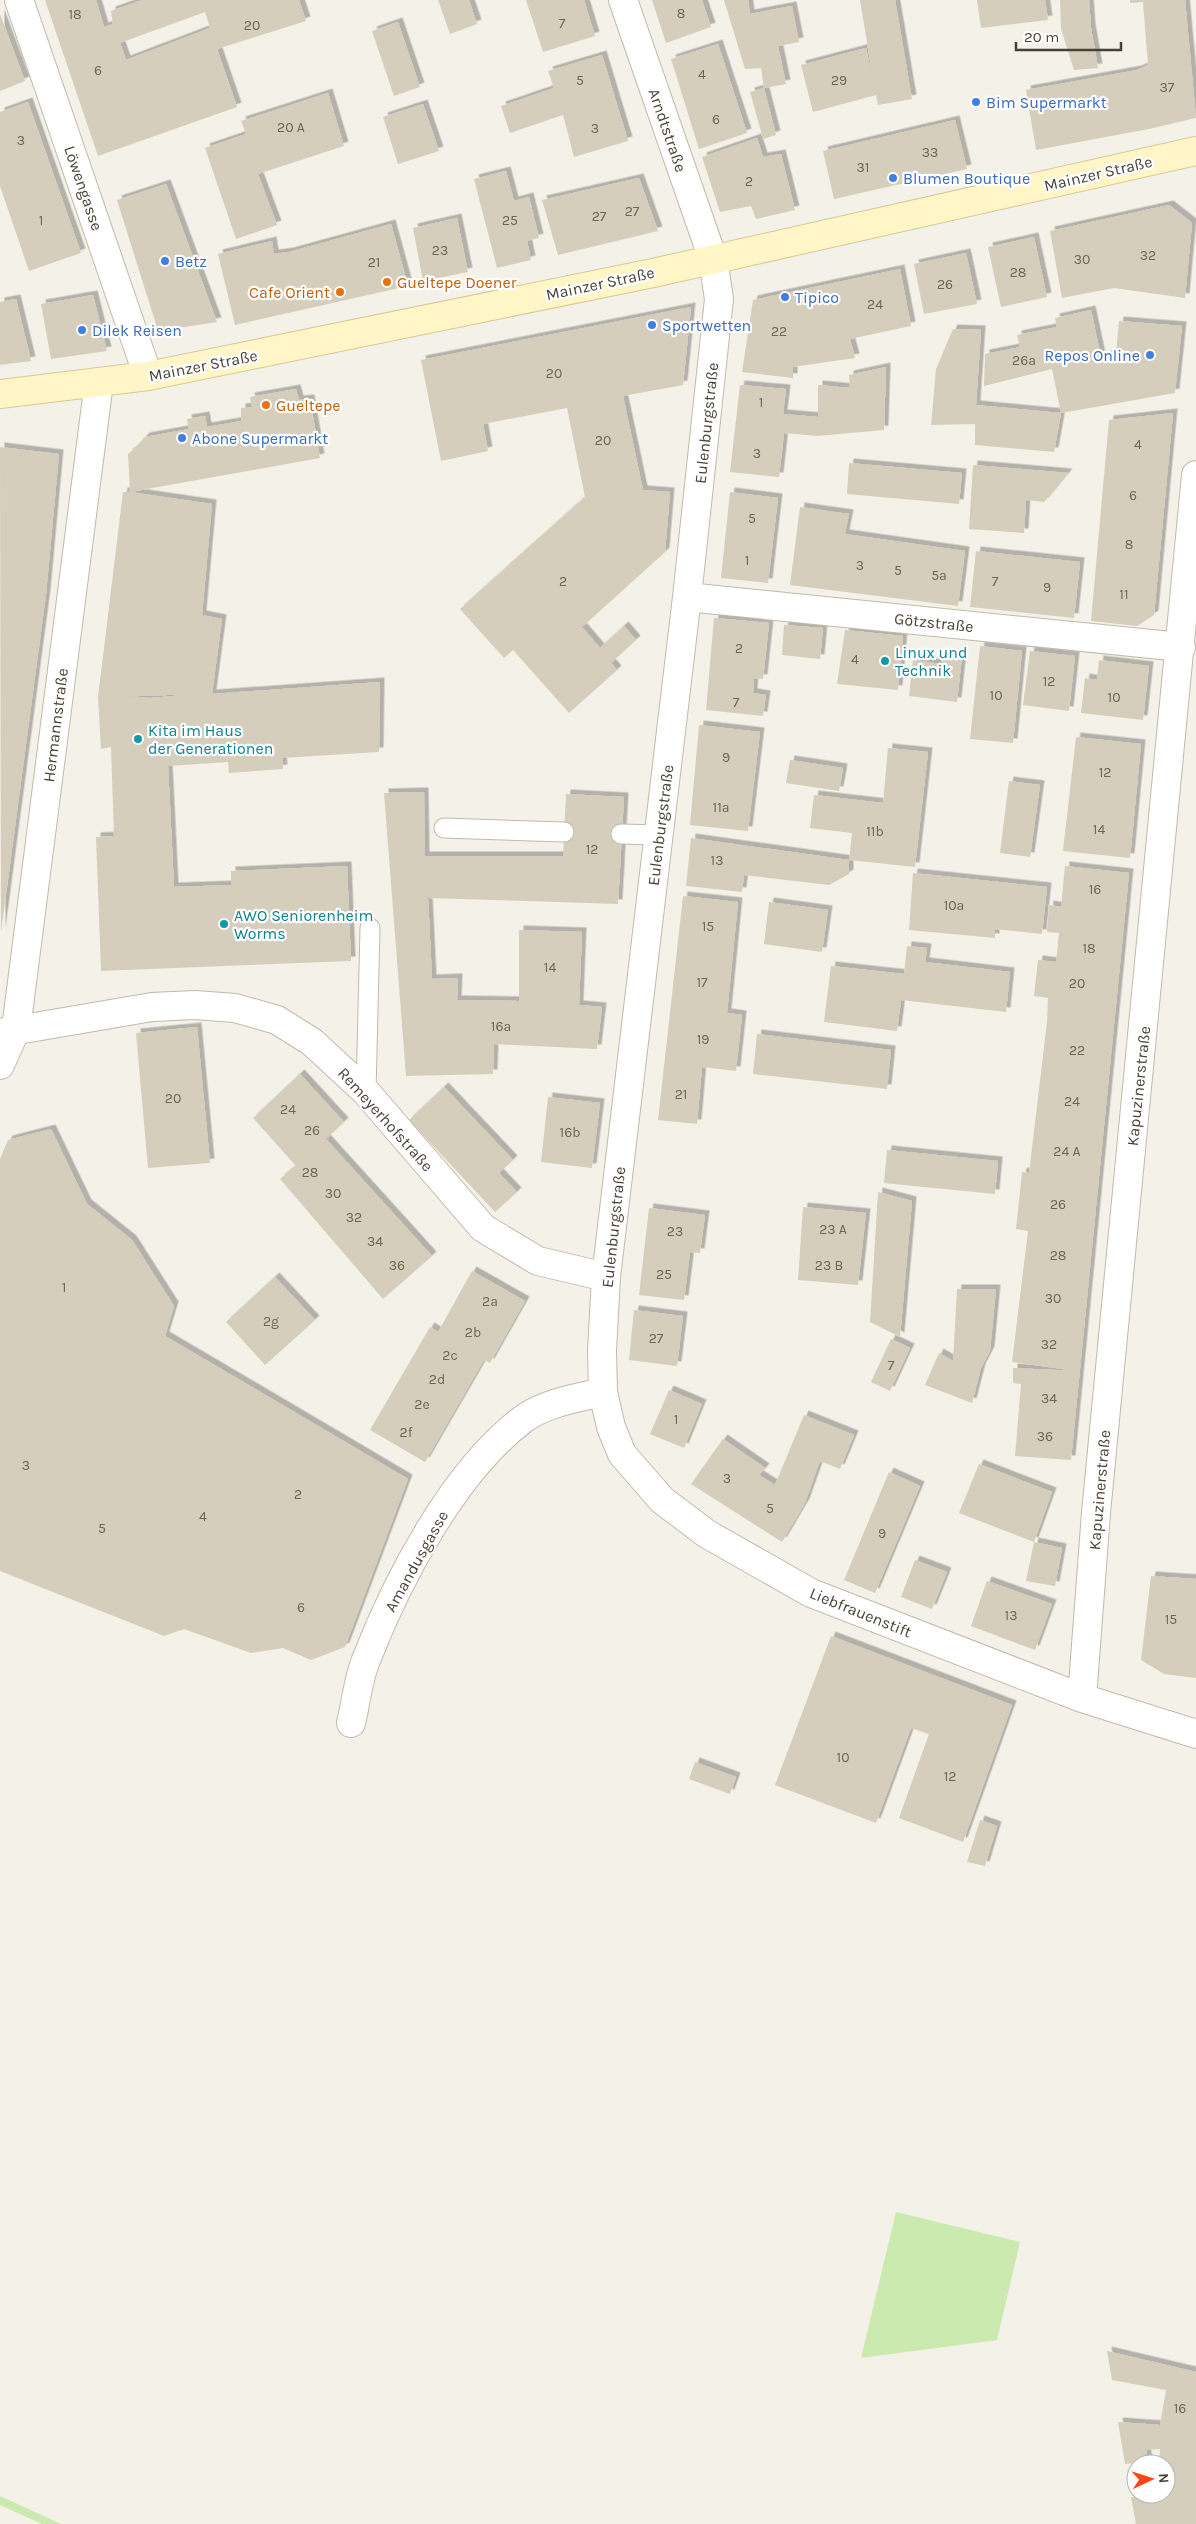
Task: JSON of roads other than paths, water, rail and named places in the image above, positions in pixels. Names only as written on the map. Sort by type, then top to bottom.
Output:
[{"type":"main road","name":"Mainzer Straße","points":[[0,394],[148,376],[713,259],[1196,151]]},
{"type":"street","name":"Löwengasse","points":[[19,0],[148,376]]},
{"type":"street","name":"Arndtstraße","points":[[623,0],[713,259]]},
{"type":"street","name":"Eulenburgstraße","points":[[604,1392],[602,1350],[606,1277],[687,597],[719,298],[713,259]]},
{"type":"street","name":"Hermannstraße","points":[[0,1065],[8,1031],[99,382]]},
{"type":"street","name":"Kapuzinerstraße","points":[[1082,1698],[1096,1513],[1181,647],[1196,475]]},
{"type":"street","name":"Götzstraße","points":[[687,597],[1181,647]]},
{"type":"street","name":"Remeyerhofstraße","points":[[8,1031],[152,1007],[195,1005],[235,1008],[277,1020],[312,1042],[366,1092],[483,1228],[538,1260],[606,1277]]},
{"type":"street","name":"Liebfrauenstift","points":[[604,1392],[611,1427],[622,1454],[662,1500],[707,1534],[811,1593],[1082,1698],[1196,1734]]},
{"type":"street","name":"Amandusgasse","points":[[351,1723],[365,1662],[392,1601],[438,1517],[485,1454],[523,1419],[560,1402],[604,1392]]},
{"type":"lane","points":[[444,828],[564,832]]},
{"type":"lane","points":[[622,834],[659,835]]},
{"type":"lane","points":[[366,1092],[370,928]]},
{"type":"place","name":"Bim Supermarkt","points":[[976,102]]},
{"type":"place","name":"Blumen Boutique","points":[[893,178]]},
{"type":"place","name":"Betz","points":[[165,261]]},
{"type":"place","name":"Gueltepe Doener","points":[[387,282]]},
{"type":"place","name":"Cafe Orient","points":[[340,292]]},
{"type":"place","name":"Tipico","points":[[785,297]]},
{"type":"place","name":"Sportwetten","points":[[652,325]]},
{"type":"place","name":"Dilek Reisen","points":[[82,330]]},
{"type":"place","name":"Repos Online","points":[[1150,355]]},
{"type":"place","name":"Gueltepe","points":[[266,405]]},
{"type":"place","name":"Abone Supermarkt","points":[[182,438]]},
{"type":"place","name":"Linux und Technik","points":[[885,661]]},
{"type":"place","name":"Kita im Haus der Generationen","points":[[138,739]]},
{"type":"place","name":"AWO Seniorenheim Worms","points":[[224,924]]}]
